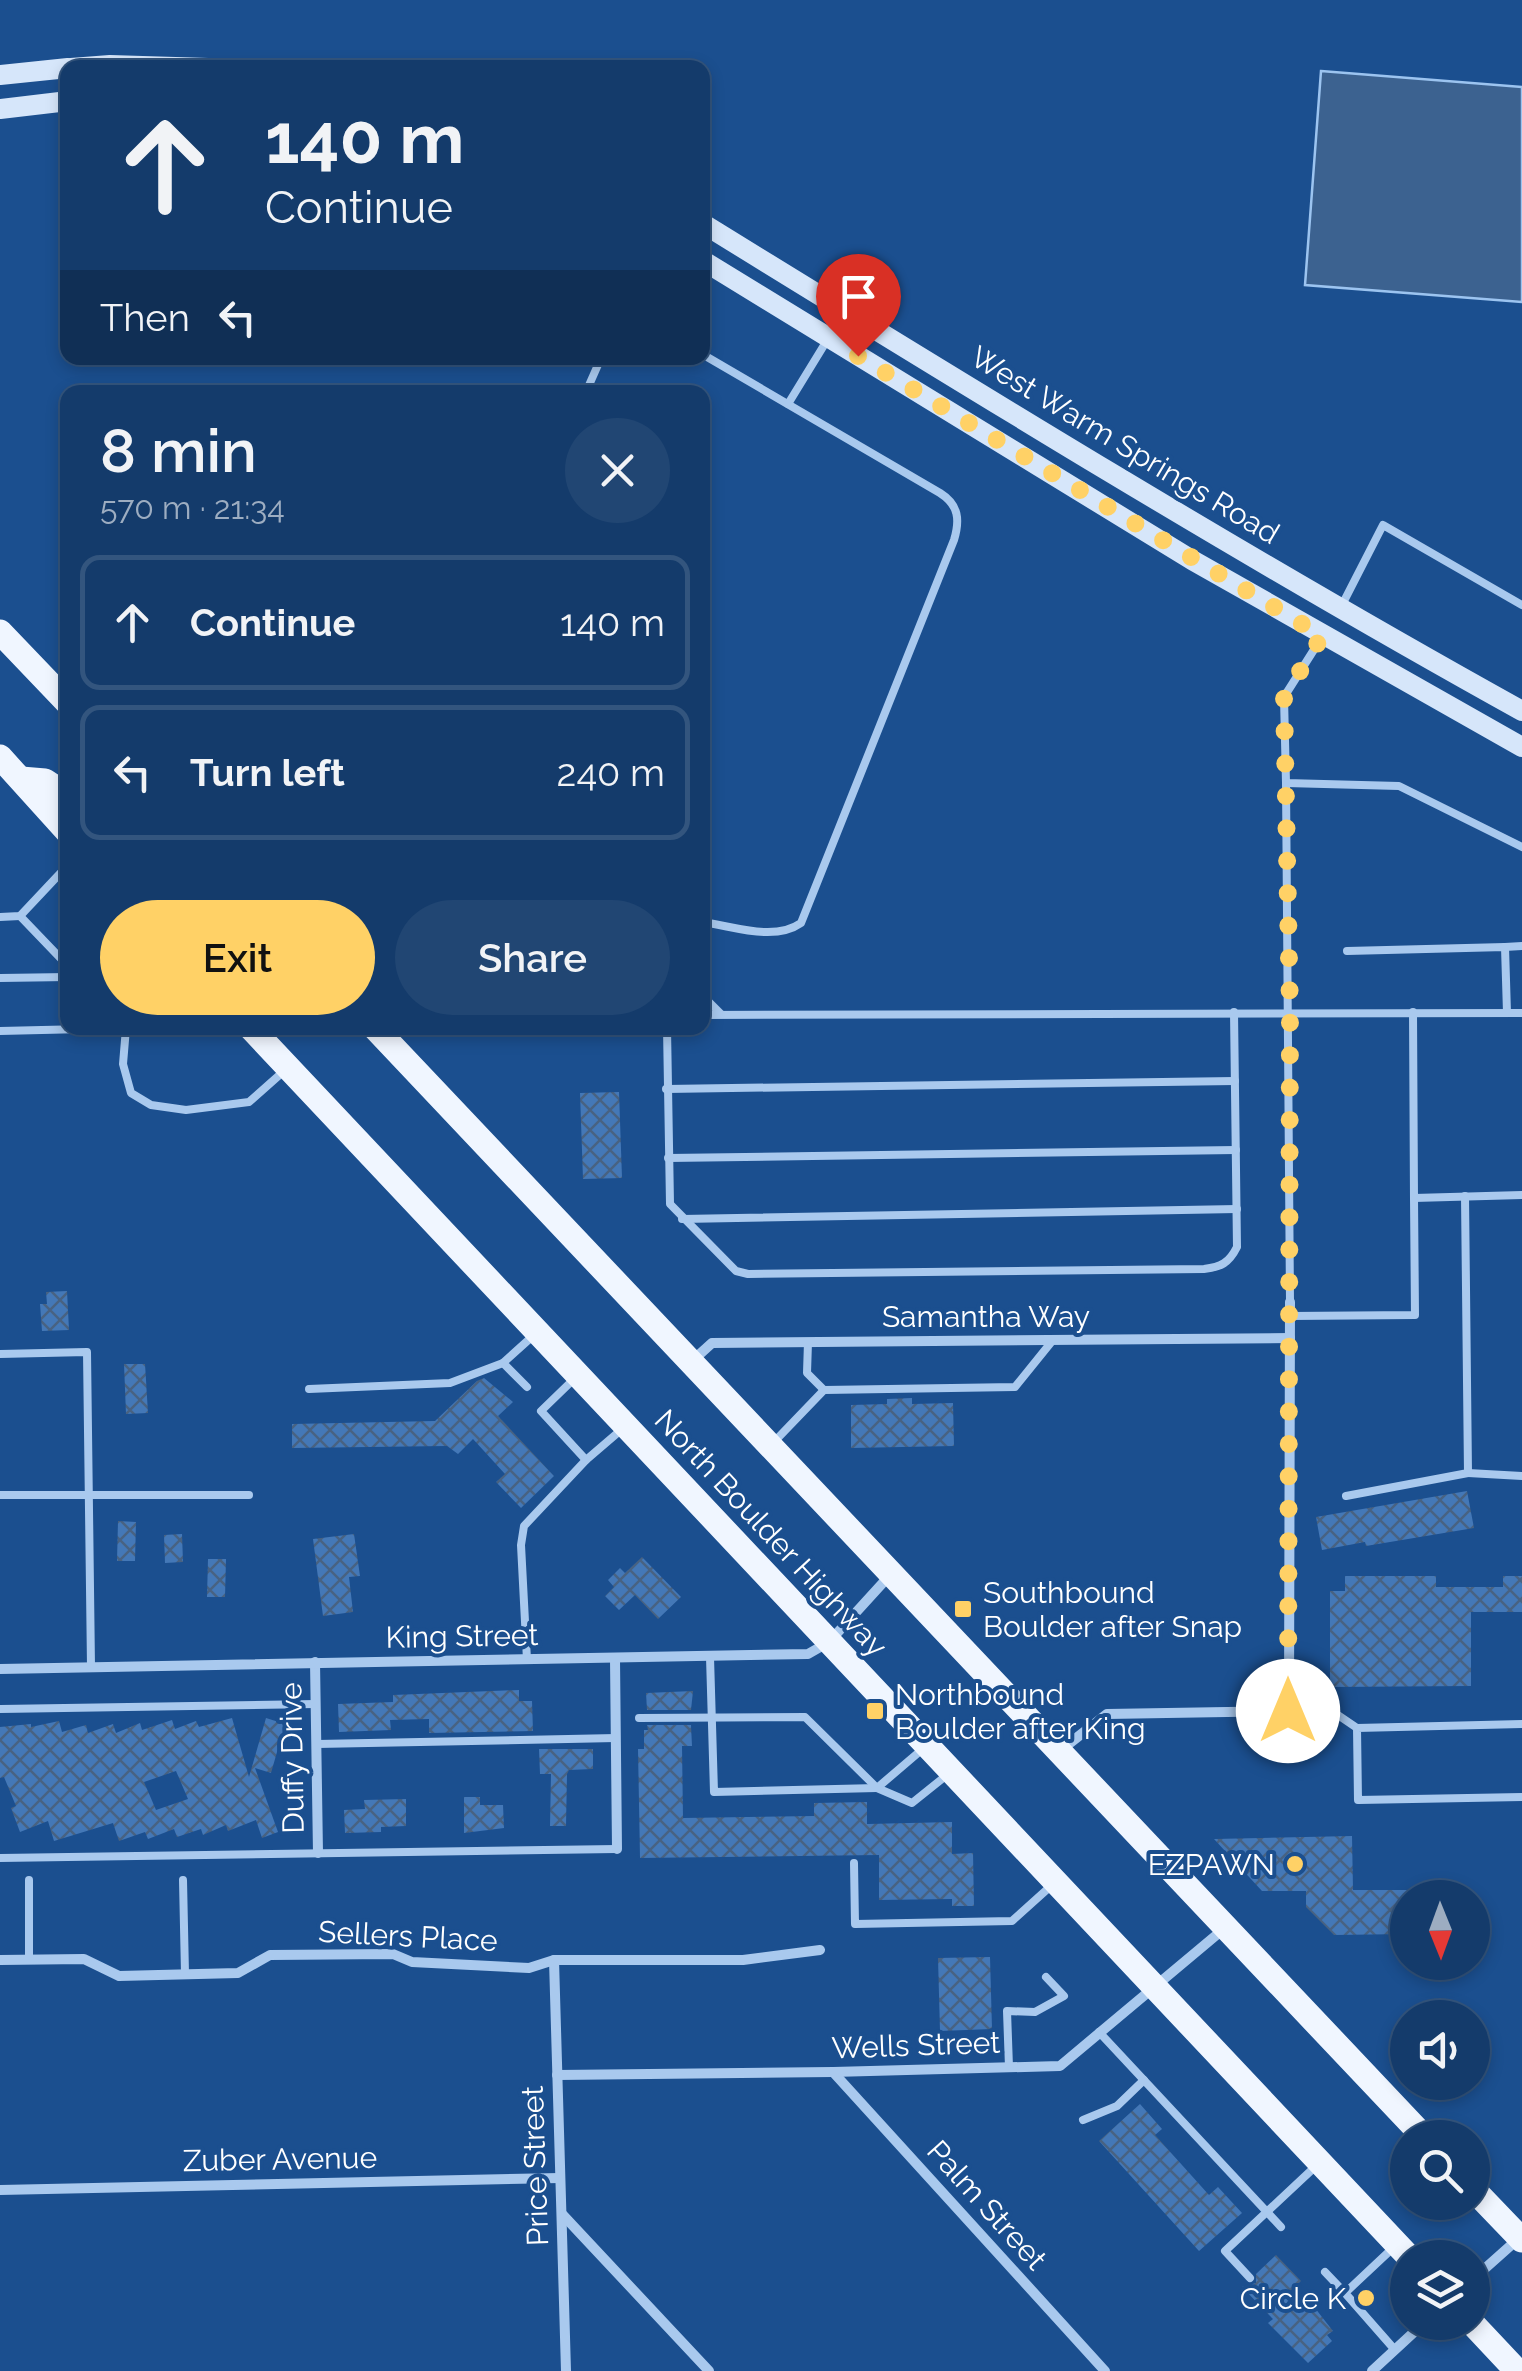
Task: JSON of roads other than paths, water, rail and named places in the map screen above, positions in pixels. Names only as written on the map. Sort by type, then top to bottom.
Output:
[{"type":"main road","points":[[0,75],[60,69]]},
{"type":"main road","points":[[0,109],[60,102]]},
{"type":"main road","name":"West Warm Springs Road","points":[[710,228],[1340,608],[1522,710]]},
{"type":"main road","points":[[710,265],[1322,636],[1522,747]]},
{"type":"main road","points":[[1322,636],[1340,608]]},
{"type":"main road","points":[[0,632],[60,695]]},
{"type":"main road","points":[[0,757],[60,823]]},
{"type":"main road","points":[[21,779],[45,781],[60,791]]},
{"type":"main road","name":"North Boulder Highway","points":[[257,1035],[1394,2240]]},
{"type":"main road","name":"North Boulder Highway","points":[[381,1035],[1408,2120]]},
{"type":"main road","points":[[1490,2206],[1521,2237]]},
{"type":"main road","points":[[1489,2340],[1517,2371]]},
{"type":"street","points":[[1060,1750],[1106,1714],[1288,1711],[1290,1302]]},
{"type":"street","name":"Samantha Way","points":[[690,1362],[712,1343],[1290,1338]]},
{"type":"street","points":[[829,1642],[891,1574]]},
{"type":"street","name":"King Street","points":[[0,1669],[808,1654],[829,1642]]},
{"type":"street","points":[[614,1659],[618,1849]]},
{"type":"street","name":"Duffy Drive","points":[[316,1662],[318,1853]]},
{"type":"street","name":"Wells Street","points":[[557,2075],[1060,2066],[1226,1927]]},
{"type":"street","name":"Sellers Place","points":[[0,1960],[84,1958],[119,1976],[238,1973],[270,1955],[393,1954],[412,1962],[529,1968],[554,1960],[743,1960],[820,1950]]},
{"type":"street","name":"Price Street","points":[[554,1960],[566,2371]]},
{"type":"street","name":"Palm Street","points":[[833,2072],[1105,2371]]},
{"type":"street","name":"Zuber Avenue","points":[[0,2190],[560,2178]]},
{"type":"street","points":[[562,2214],[708,2371]]},
{"type":"street","points":[[1490,2264],[1521,2237]]},
{"type":"street","points":[[1372,2371],[1406,2340]]},
{"type":"lane","points":[[788,404],[845,311]]},
{"type":"lane","points":[[710,359],[950,500],[956,508],[957,530],[801,924],[789,931],[769,932],[710,923]]},
{"type":"lane","points":[[1340,608],[1384,525],[1522,605]]},
{"type":"lane","points":[[1290,1302],[1284,697],[1322,636]]},
{"type":"lane","points":[[1286,783],[1399,786],[1522,846]]},
{"type":"lane","points":[[0,917],[20,916],[60,874]]},
{"type":"lane","points":[[20,916],[60,958]]},
{"type":"lane","points":[[1505,946],[1507,1012]]},
{"type":"lane","points":[[1347,951],[1522,946]]},
{"type":"lane","points":[[0,978],[60,977]]},
{"type":"lane","points":[[710,1003],[721,1014]]},
{"type":"lane","points":[[668,1035],[670,1204],[736,1272],[1204,1269],[1219,1267],[1231,1259],[1237,1247],[1234,1012]]},
{"type":"lane","points":[[1290,1316],[1416,1316],[1413,1012]]},
{"type":"lane","points":[[710,1014],[1522,1012]]},
{"type":"lane","points":[[0,1031],[60,1030]]},
{"type":"lane","points":[[125,1035],[123,1064],[132,1093],[151,1105],[186,1110],[249,1102],[288,1068]]},
{"type":"lane","points":[[666,1089],[1235,1080]]},
{"type":"lane","points":[[668,1158],[1236,1150]]},
{"type":"lane","points":[[1414,1198],[1522,1194]]},
{"type":"lane","points":[[1465,1196],[1468,1474]]},
{"type":"lane","points":[[682,1219],[1236,1210]]},
{"type":"lane","points":[[308,1389],[450,1383],[504,1362],[538,1332]]},
{"type":"lane","points":[[770,1446],[824,1390],[1015,1387],[1053,1340]]},
{"type":"lane","points":[[808,1342],[807,1373],[824,1390]]},
{"type":"lane","points":[[0,1354],[88,1352],[91,1667]]},
{"type":"lane","points":[[504,1362],[527,1387]]},
{"type":"lane","points":[[578,1375],[540,1411],[586,1460]]},
{"type":"lane","points":[[527,1660],[521,1545],[524,1526],[586,1460],[626,1426]]},
{"type":"lane","points":[[1346,1496],[1468,1474],[1522,1476]]},
{"type":"lane","points":[[0,1494],[249,1495]]},
{"type":"lane","points":[[710,1657],[714,1792],[877,1788],[926,1745]]},
{"type":"lane","points":[[0,1709],[316,1704]]},
{"type":"lane","points":[[1288,1711],[1332,1711],[1356,1728],[1522,1724]]},
{"type":"lane","points":[[639,1718],[805,1716],[877,1788],[912,1804],[951,1772]]},
{"type":"lane","points":[[1356,1728],[1358,1800],[1522,1798]]},
{"type":"lane","points":[[316,1744],[616,1738]]},
{"type":"lane","points":[[0,1858],[618,1849]]},
{"type":"lane","points":[[854,1863],[855,1924],[1012,1921],[1056,1882]]},
{"type":"lane","points":[[29,1880],[30,1960]]},
{"type":"lane","points":[[184,1880],[185,1974]]},
{"type":"lane","points":[[1009,2067],[1007,2011],[1035,2012],[1064,1996],[1046,1976]]},
{"type":"lane","points":[[1100,2032],[1281,2228]]},
{"type":"lane","points":[[1083,2120],[1117,2106],[1144,2080]]},
{"type":"lane","points":[[1250,2278],[1225,2251],[1320,2162]]},
{"type":"lane","points":[[1345,2293],[1390,2260]]},
{"type":"lane","points":[[1325,2272],[1395,2350]]},
{"type":"water","points":[[1321,71],[1522,87],[1522,302],[1305,285]]},
{"type":"place","name":"Southbound Boulder after Snap","points":[[963,1609]]},
{"type":"place","name":"Northbound Boulder after King","points":[[875,1711]]},
{"type":"place","name":"EZPAWN","points":[[1295,1864]]},
{"type":"place","name":"Circle K","points":[[1366,2298]]}]
